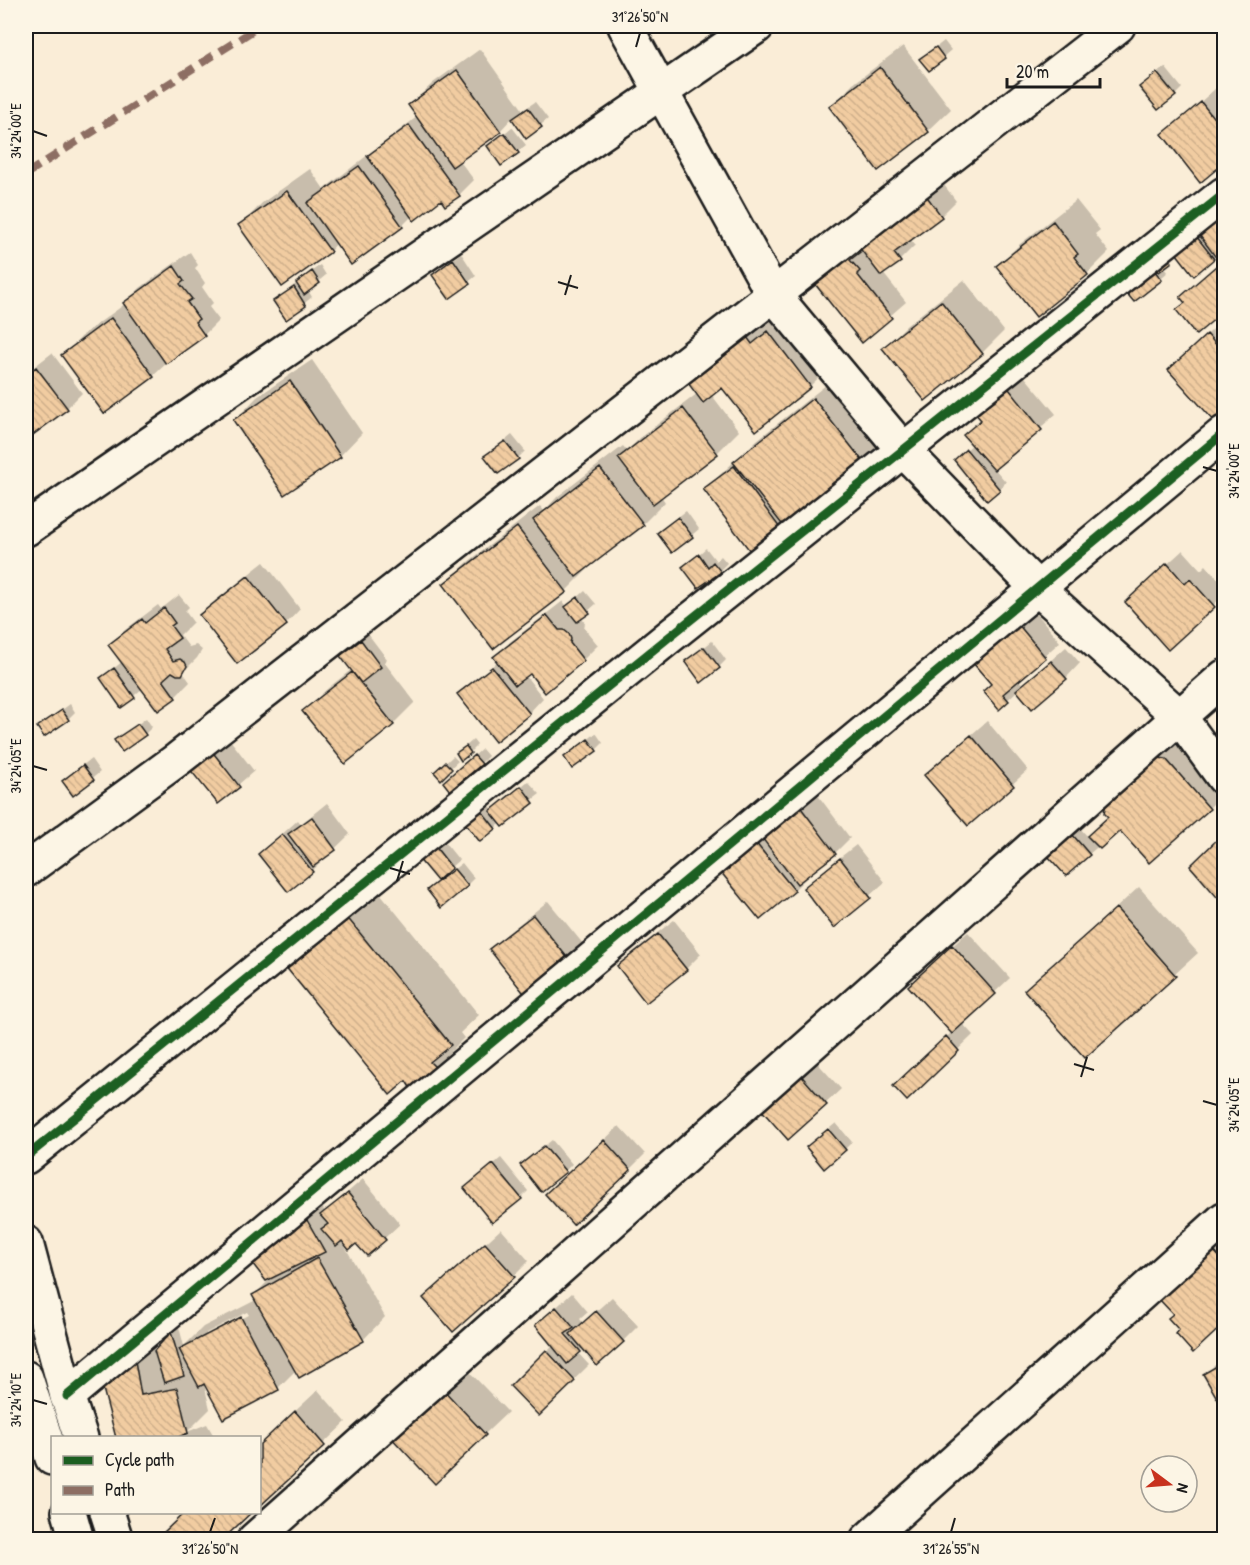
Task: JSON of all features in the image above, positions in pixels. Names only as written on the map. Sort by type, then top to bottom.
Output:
[{"type":"main road","points":[[625,26],[773,294],[904,452],[1037,588],[1179,716],[1224,778]]},
{"type":"main road","points":[[26,529],[757,26]]},
{"type":"main road","points":[[26,870],[178,759],[1118,26]]},
{"type":"main road","points":[[26,1157],[1224,194]]},
{"type":"main road","points":[[67,1396],[1224,433]]},
{"type":"main road","points":[[254,1539],[1224,677]]},
{"type":"main road","points":[[867,1539],[1224,1219]]},
{"type":"main road","points":[[26,1243],[67,1396],[81,1436]]},
{"type":"main road","points":[[26,1378],[51,1455]]},
{"type":"main road","points":[[70,1514],[77,1539]]},
{"type":"main road","points":[[108,1514],[116,1539]]},
{"type":"building","points":[[936,47],[945,59],[929,71],[919,59]]},
{"type":"building","points":[[880,67],[929,132],[878,171],[829,107]]},
{"type":"building","points":[[457,70],[501,132],[452,167],[408,105]]},
{"type":"building","points":[[1157,73],[1176,96],[1158,110],[1139,87]]},
{"type":"building","points":[[1201,102],[1224,131],[1224,163],[1200,183],[1162,134]]},
{"type":"building","points":[[528,108],[542,127],[526,139],[512,119]]},
{"type":"building","points":[[409,125],[460,196],[445,206],[441,200],[414,221],[367,156]]},
{"type":"building","points":[[504,133],[519,153],[501,166],[487,146]]},
{"type":"building","points":[[359,166],[403,227],[351,265],[307,203]]},
{"type":"building","points":[[920,187],[942,217],[894,253],[901,262],[881,276],[852,238]]},
{"type":"building","points":[[287,191],[331,252],[282,287],[238,225]]},
{"type":"building","points":[[1224,210],[1224,268],[1197,232]]},
{"type":"building","points":[[1053,221],[1078,254],[1074,257],[1088,275],[1036,317],[996,266]]},
{"type":"building","points":[[1193,232],[1214,259],[1194,276],[1173,249]]},
{"type":"building","points":[[850,239],[860,252],[850,260],[860,271],[857,274],[892,318],[862,343],[807,274]]},
{"type":"building","points":[[1163,250],[1172,262],[1159,272],[1150,260]]},
{"type":"building","points":[[453,259],[470,284],[449,299],[432,275]]},
{"type":"building","points":[[1147,261],[1162,280],[1134,302],[1119,284]]},
{"type":"building","points":[[174,266],[184,281],[180,284],[192,299],[187,302],[199,319],[195,322],[205,336],[166,364],[123,303]]},
{"type":"building","points":[[1216,266],[1224,276],[1224,311],[1196,335],[1176,310],[1185,303],[1180,297]]},
{"type":"building","points":[[312,271],[320,283],[304,295],[296,283]]},
{"type":"building","points":[[294,287],[306,306],[286,320],[273,301]]},
{"type":"building","points":[[941,301],[983,354],[925,401],[882,348]]},
{"type":"building","points":[[111,318],[154,377],[104,414],[61,355]]},
{"type":"building","points":[[768,331],[811,387],[756,431],[722,388],[703,403],[688,383],[747,337],[752,344]]},
{"type":"building","points":[[1207,334],[1224,354],[1224,415],[1216,423],[1168,370]]},
{"type":"building","points":[[36,367],[68,409],[26,440],[26,375]]},
{"type":"building","points":[[290,381],[341,457],[284,495],[233,420]]},
{"type":"building","points":[[1005,384],[1042,430],[994,470],[963,435],[981,420],[973,411]]},
{"type":"building","points":[[813,398],[865,464],[785,528],[733,462]]},
{"type":"building","points":[[683,408],[718,454],[653,504],[618,458]]},
{"type":"building","points":[[505,441],[519,459],[498,474],[484,456]]},
{"type":"building","points":[[966,449],[1000,490],[987,501],[954,460]]},
{"type":"building","points":[[734,466],[780,528],[750,551],[703,489]]},
{"type":"building","points":[[600,468],[644,525],[576,577],[533,520]]},
{"type":"building","points":[[678,517],[693,537],[672,553],[657,533]]},
{"type":"building","points":[[517,527],[567,592],[493,649],[443,584]]},
{"type":"building","points":[[699,554],[708,567],[713,562],[721,572],[698,588],[682,567]]},
{"type":"building","points":[[1167,563],[1185,584],[1190,579],[1215,607],[1168,650],[1125,602]]},
{"type":"building","points":[[248,576],[287,625],[237,664],[199,615]]},
{"type":"building","points":[[578,597],[590,613],[577,622],[565,607]]},
{"type":"building","points":[[164,608],[175,623],[171,626],[180,638],[165,649],[173,661],[180,659],[187,666],[182,675],[172,672],[163,680],[176,698],[158,711],[108,645],[142,619],[145,623]]},
{"type":"building","points":[[547,615],[559,630],[564,630],[569,634],[570,643],[584,661],[545,693],[530,674],[515,685],[493,657]]},
{"type":"building","points":[[1013,618],[1046,658],[1003,694],[1009,701],[999,710],[983,691],[991,684],[967,656]]},
{"type":"building","points":[[361,640],[381,667],[361,683],[340,656]]},
{"type":"building","points":[[704,647],[720,668],[701,683],[685,661]]},
{"type":"building","points":[[1051,661],[1067,679],[1032,709],[1016,690]]},
{"type":"building","points":[[492,667],[530,714],[495,742],[457,694]]},
{"type":"building","points":[[114,668],[135,698],[121,708],[100,678]]},
{"type":"building","points":[[352,672],[394,725],[345,764],[302,711]]},
{"type":"building","points":[[62,710],[69,720],[44,737],[37,727]]},
{"type":"building","points":[[138,724],[146,735],[122,752],[114,740]]},
{"type":"building","points":[[971,735],[1014,786],[968,826],[924,775]]},
{"type":"building","points":[[588,739],[597,751],[572,769],[564,757]]},
{"type":"building","points":[[466,746],[471,753],[461,761],[456,753]]},
{"type":"building","points":[[211,750],[240,787],[218,804],[188,767]]},
{"type":"building","points":[[474,755],[482,764],[450,791],[443,782]]},
{"type":"building","points":[[1158,758],[1166,759],[1210,809],[1149,863],[1120,831],[1100,849],[1087,836],[1108,817],[1104,813],[1106,803]]},
{"type":"building","points":[[445,762],[452,769],[441,780],[434,772]]},
{"type":"building","points":[[83,765],[94,780],[73,796],[62,781]]},
{"type":"building","points":[[521,786],[534,803],[503,827],[490,811]]},
{"type":"building","points":[[798,804],[836,854],[797,884],[759,834]]},
{"type":"building","points":[[481,810],[496,829],[480,842],[465,823]]},
{"type":"building","points":[[312,817],[336,850],[313,867],[288,834]]},
{"type":"building","points":[[1071,833],[1090,855],[1066,876],[1047,855]]},
{"type":"building","points":[[1224,833],[1224,902],[1223,904],[1190,866]]},
{"type":"building","points":[[282,834],[313,872],[288,892],[258,854]]},
{"type":"building","points":[[755,842],[795,891],[760,920],[720,871]]},
{"type":"building","points":[[434,845],[452,868],[437,881],[418,858]]},
{"type":"building","points":[[840,858],[871,898],[834,928],[803,888]]},
{"type":"building","points":[[454,869],[468,886],[441,908],[427,890]]},
{"type":"building","points":[[1116,908],[1176,976],[1085,1058],[1024,990]]},
{"type":"building","points":[[533,915],[570,961],[526,996],[489,949]]},
{"type":"building","points":[[346,916],[451,1045],[430,1062],[436,1068],[411,1089],[406,1081],[390,1095],[285,966]]},
{"type":"building","points":[[658,934],[687,970],[646,1003],[617,966]]},
{"type":"building","points":[[952,945],[996,994],[952,1034],[908,986]]},
{"type":"building","points":[[946,1036],[959,1051],[907,1101],[893,1086]]},
{"type":"building","points":[[797,1071],[827,1105],[788,1140],[758,1106]]},
{"type":"building","points":[[828,1129],[846,1150],[824,1169],[806,1147]]},
{"type":"building","points":[[604,1140],[631,1170],[573,1225],[545,1194]]},
{"type":"building","points":[[544,1146],[566,1172],[541,1192],[520,1165]]},
{"type":"building","points":[[493,1164],[522,1199],[492,1223],[464,1188]]},
{"type":"building","points":[[348,1193],[386,1240],[367,1256],[356,1244],[349,1250],[342,1241],[336,1246],[321,1229],[328,1224],[320,1215]]},
{"type":"building","points":[[303,1213],[325,1252],[266,1281],[249,1259]]},
{"type":"building","points":[[485,1243],[515,1277],[453,1332],[423,1298]]},
{"type":"building","points":[[1212,1249],[1224,1262],[1224,1324],[1193,1353],[1176,1334],[1179,1330],[1168,1318],[1173,1314],[1159,1299]]},
{"type":"building","points":[[317,1258],[364,1341],[299,1378],[252,1295]]},
{"type":"building","points":[[556,1307],[574,1328],[565,1334],[581,1352],[567,1364],[535,1325]]},
{"type":"building","points":[[596,1311],[624,1342],[597,1366],[570,1334]]},
{"type":"building","points":[[241,1317],[279,1390],[223,1419],[204,1384],[199,1387],[179,1349]]},
{"type":"building","points":[[171,1332],[184,1376],[164,1383],[154,1351]]},
{"type":"building","points":[[546,1350],[575,1381],[539,1416],[510,1386]]},
{"type":"building","points":[[135,1361],[141,1395],[177,1388],[188,1433],[181,1436],[115,1436],[102,1385]]},
{"type":"building","points":[[1224,1362],[1224,1410],[1203,1374]]},
{"type":"building","points":[[437,1383],[486,1435],[435,1484],[386,1432]]},
{"type":"building","points":[[295,1411],[325,1446],[261,1505],[261,1443]]},
{"type":"building","points":[[183,1514],[250,1514],[222,1540],[163,1540],[161,1535]]},
{"type":"marked path","points":[[26,174],[260,26]]},
{"type":"cycle path","points":[[26,1157],[669,637],[1224,194]]},
{"type":"cycle path","points":[[67,1396],[1224,433]]}]
